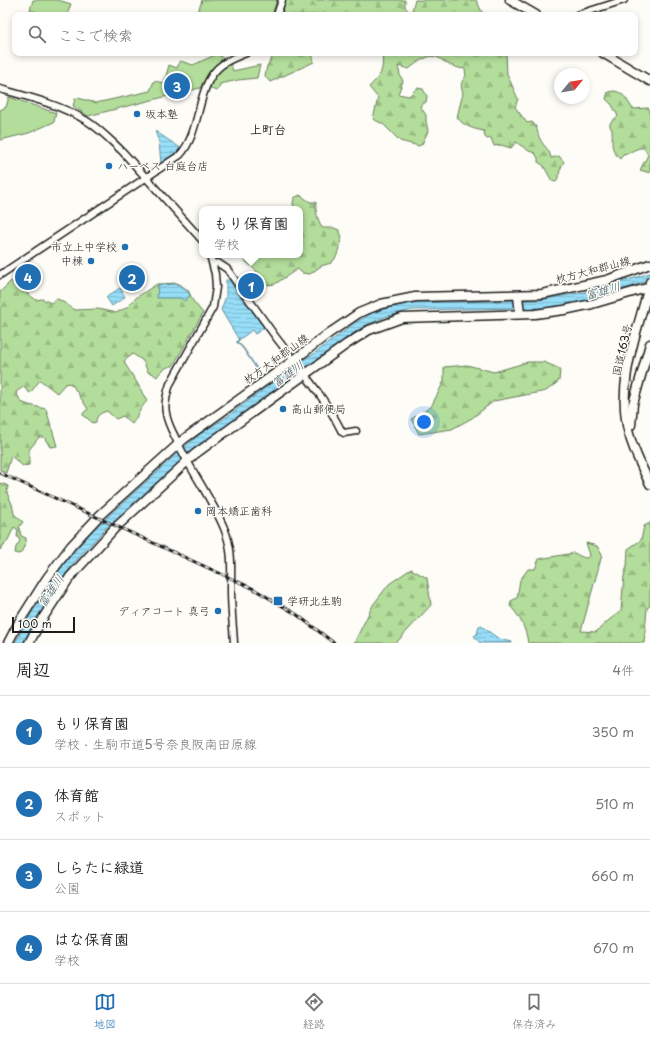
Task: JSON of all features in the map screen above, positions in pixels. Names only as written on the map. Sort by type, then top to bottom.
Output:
[{"type":"main road","points":[[510,0],[531,12]]},
{"type":"main road","points":[[607,56],[650,81]]},
{"type":"main road","name":"枚方大和郡山線","points":[[8,643],[33,598],[47,578],[71,546],[96,519],[178,444],[359,313],[381,304],[415,298],[518,296],[542,294],[607,280],[650,264]]},
{"type":"main road","points":[[29,643],[70,577],[114,529],[188,463],[195,454],[358,336],[369,330],[402,318],[535,314],[564,310],[610,300],[650,285]]},
{"type":"main road","name":"国道163号","points":[[650,285],[626,374],[625,410],[628,429],[634,447],[650,484]]},
{"type":"main road","points":[[633,292],[641,295],[645,302]]},
{"type":"main road","points":[[518,296],[520,314]]},
{"type":"main road","name":"国道163号","points":[[634,447],[631,430],[631,415],[650,344]]},
{"type":"street","points":[[278,12],[282,0]]},
{"type":"street","points":[[586,12],[624,0]]},
{"type":"street","points":[[0,274],[174,160],[185,150],[192,136],[213,74],[224,64],[240,56]]},
{"type":"street","points":[[0,89],[59,108],[87,121],[108,138],[199,237]]},
{"type":"street","points":[[211,258],[214,264],[216,287],[213,307],[167,391],[166,413],[178,444],[215,509],[229,541],[232,556],[231,590],[234,643]]},
{"type":"street","points":[[214,264],[218,263],[227,268],[330,410],[342,432],[344,433],[356,430]]},
{"type":"green space","points":[[33,0],[58,0],[71,4],[68,12],[37,12],[30,10]]},
{"type":"green space","points":[[202,0],[277,0],[273,12],[198,12]]},
{"type":"green space","points":[[286,0],[405,0],[405,7],[409,12],[282,12]]},
{"type":"green space","points":[[415,0],[476,0],[482,12],[412,12]]},
{"type":"green space","points":[[213,56],[220,56],[224,59],[214,66],[209,72],[200,88],[88,116],[73,106],[75,99],[78,98],[96,103],[150,91],[154,81],[164,83],[169,65],[177,68],[180,61],[193,65]]},
{"type":"green space","points":[[273,56],[313,56],[314,62],[270,82],[265,76],[267,66]]},
{"type":"green space","points":[[382,56],[433,56],[427,57],[409,69],[398,66],[403,81],[398,94],[409,96],[417,88],[423,89],[427,96],[426,102],[420,106],[426,115],[428,131],[422,144],[419,146],[400,141],[383,124],[373,119],[378,98],[369,87],[379,76],[382,69]]},
{"type":"green space","points":[[433,56],[506,56],[507,74],[518,99],[515,107],[527,123],[532,122],[535,126],[540,139],[549,152],[551,158],[559,156],[564,162],[556,182],[552,181],[543,165],[538,162],[538,158],[535,153],[529,151],[516,142],[511,148],[501,145],[494,146],[491,138],[487,139],[485,137],[484,131],[469,127],[459,120],[457,117],[463,93],[462,84],[466,76],[465,69],[455,67]]},
{"type":"green space","points":[[230,62],[233,71],[260,65],[257,78],[220,84],[219,89],[216,91],[212,89],[209,86],[217,72]]},
{"type":"green space","points":[[614,91],[623,95],[633,109],[648,108],[650,110],[650,173],[640,170],[648,155],[644,148],[638,148],[623,154],[620,159],[614,152],[610,123],[618,116],[612,105],[606,99],[608,92]]},
{"type":"green space","points":[[9,97],[56,113],[54,122],[29,133],[0,140],[0,110],[6,107]]},
{"type":"green space","points":[[300,195],[310,202],[316,202],[317,215],[322,228],[334,228],[339,230],[342,237],[337,255],[331,263],[321,266],[310,274],[302,273],[298,269],[275,284],[268,285],[242,258],[303,258],[303,206],[294,206],[294,198]]},
{"type":"green space","points":[[11,281],[36,300],[42,299],[51,303],[56,299],[75,310],[98,309],[116,313],[126,308],[137,297],[157,284],[177,283],[188,290],[193,301],[203,313],[173,366],[164,369],[157,377],[148,372],[143,361],[133,354],[124,361],[147,401],[132,424],[123,416],[116,419],[107,411],[99,415],[96,422],[93,423],[82,414],[88,409],[73,386],[69,383],[65,384],[57,393],[40,380],[30,393],[23,387],[16,392],[21,402],[46,409],[57,446],[50,447],[44,437],[39,437],[29,450],[29,465],[23,466],[11,456],[6,473],[0,470],[0,292]]},
{"type":"green space","points":[[528,362],[544,362],[560,369],[559,381],[546,391],[494,401],[472,418],[452,429],[419,434],[411,419],[431,407],[444,381],[444,367],[467,365],[494,372]]},
{"type":"green space","points":[[1,483],[8,486],[7,493],[12,504],[14,514],[23,522],[19,527],[21,536],[26,538],[26,542],[21,553],[18,554],[15,553],[16,547],[20,541],[17,536],[18,530],[14,527],[8,540],[0,550]]},
{"type":"green space","points":[[650,523],[650,606],[647,608],[644,643],[528,643],[522,623],[510,606],[511,601],[517,598],[520,580],[528,569],[535,569],[539,559],[574,553],[587,558],[590,555],[586,543],[597,546],[602,555],[581,631],[596,632],[621,611],[628,549],[641,540],[644,526]]},
{"type":"green space","points":[[411,569],[427,578],[431,605],[396,643],[354,643],[373,605],[389,584]]},
{"type":"water","points":[[155,131],[182,149],[161,163],[159,142]]},
{"type":"water","name":"富雄川","points":[[650,273],[650,280],[601,296],[566,305],[532,309],[411,310],[385,317],[364,326],[238,416],[236,421],[193,451],[104,530],[74,563],[51,594],[23,643],[15,643],[31,614],[63,565],[91,532],[106,518],[200,434],[228,416],[291,367],[315,353],[355,323],[372,313],[391,307],[412,303],[540,300],[596,290]]},
{"type":"water","points":[[226,280],[229,280],[265,327],[255,334],[252,330],[239,340],[221,310],[226,296]]},
{"type":"water","points":[[177,284],[186,290],[190,295],[185,301],[180,298],[157,298],[158,285]]},
{"type":"water","points":[[120,288],[125,297],[112,306],[106,297]]},
{"type":"water","points":[[480,625],[499,639],[512,643],[480,643],[474,636],[477,634]]},
{"type":"waterway","points":[[239,339],[237,342],[243,348],[263,378]]},
{"type":"railway","points":[[0,473],[252,588],[296,614],[334,643]]},
{"type":"place","name":"しらたに緑道","points":[[177,86]]},
{"type":"place","name":"坂本塾","points":[[137,114]]},
{"type":"place","name":"ハーベス 白庭台店","points":[[109,166]]},
{"type":"place","name":"市立上中学校","points":[[125,247]]},
{"type":"place","name":"中棟","points":[[91,261]]},
{"type":"place","name":"はな保育園","points":[[28,277]]},
{"type":"place","name":"体育館","points":[[132,278]]},
{"type":"place","name":"もり保育園","points":[[251,286]]},
{"type":"place","name":"高山郵便局","points":[[283,409]]},
{"type":"place","name":"岡本矯正歯科","points":[[198,511]]},
{"type":"place","name":"学研北生駒","points":[[278,601]]},
{"type":"place","name":"ディアコート 真弓","points":[[218,611]]},
{"type":"district","name":"上町台","points":[[268,130]]}]
